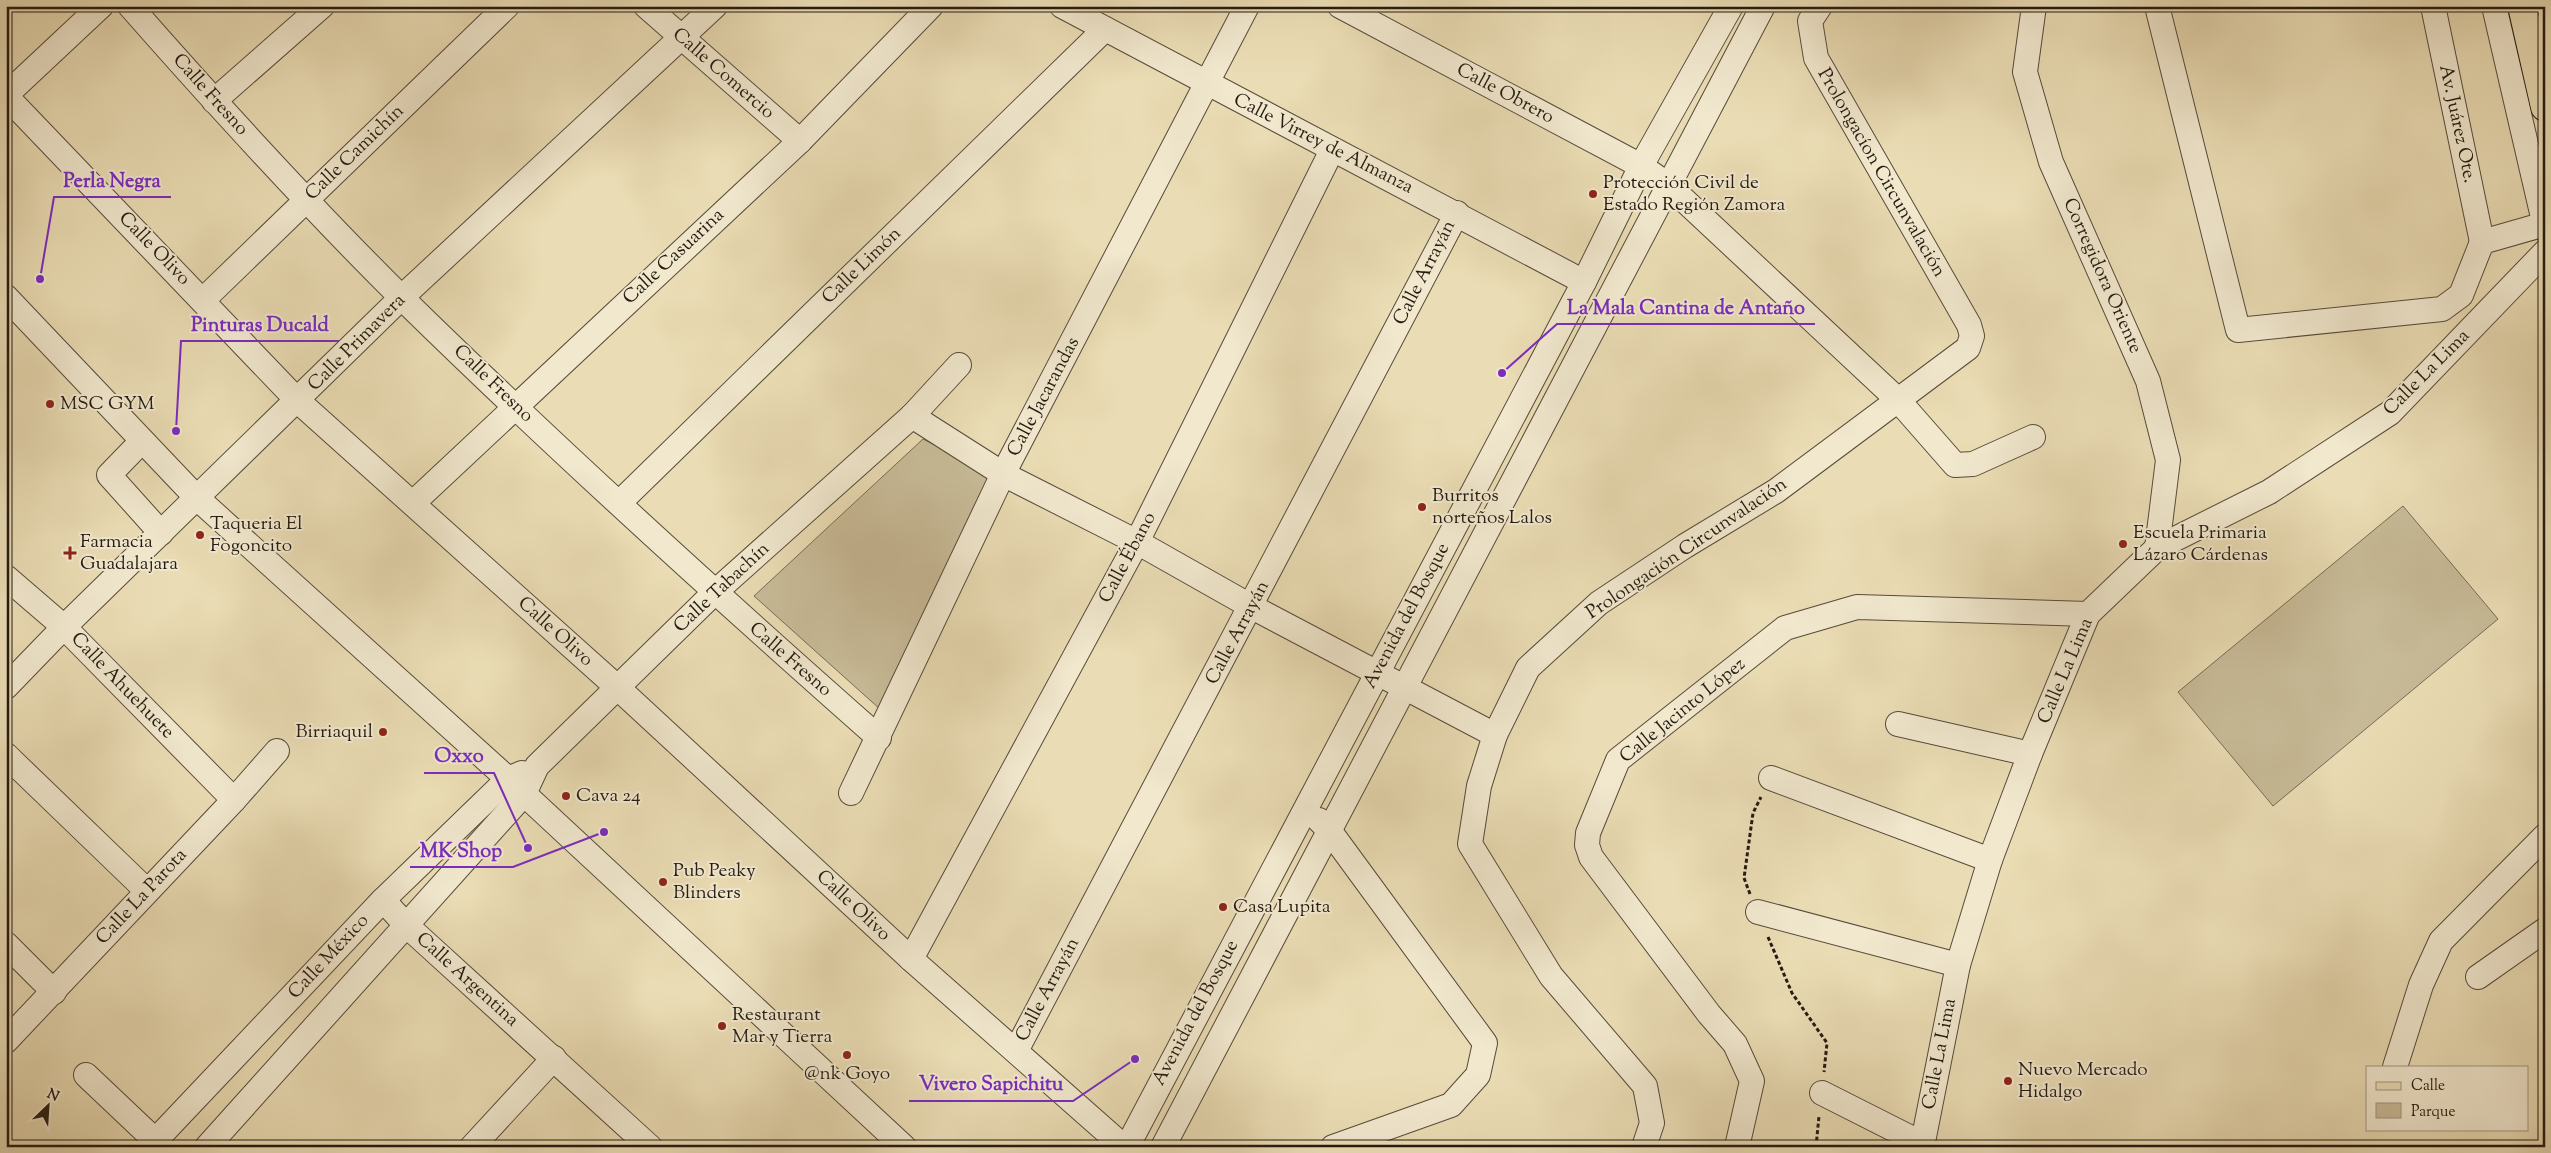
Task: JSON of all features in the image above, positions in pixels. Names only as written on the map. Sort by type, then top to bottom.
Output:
[{"type":"main road","points":[[2522,6],[2545,108]]},
{"type":"street","points":[[6,96],[101,6]]},
{"type":"street","name":"Calle Fresno","points":[[130,6],[214,101],[402,298],[714,593],[879,738]]},
{"type":"street","points":[[214,101],[322,6]]},
{"type":"street","name":"Calle Camichín","points":[[203,300],[507,6]]},
{"type":"street","name":"Calle Comercio","points":[[646,6],[800,141]]},
{"type":"street","name":"Calle Primavera","points":[[6,687],[64,627],[402,298],[715,6]]},
{"type":"street","name":"Calle Casuarina","points":[[412,503],[800,141],[932,6]]},
{"type":"street","name":"Calle Virrey de Almanza","points":[[1062,6],[1332,150],[1457,213],[1584,282]]},
{"type":"street","name":"Calle Jacarandas","points":[[851,793],[879,738],[1003,474],[1247,6]]},
{"type":"street","name":"Calle Obrero","points":[[1340,6],[1641,166],[1668,185],[1898,400],[1955,465],[1973,464],[2034,437]]},
{"type":"street","name":"Avenida del Bosque","points":[[1126,1147],[1584,282],[1641,166],[1731,6]]},
{"type":"street","name":"Avenida del Bosque","points":[[1163,1147],[1403,687],[1763,6]]},
{"type":"street","name":"Prolongacíon Circunvalación","points":[[1820,6],[1810,21],[1816,58],[1969,325],[1972,336]]},
{"type":"street","name":"Corregidora Oriente","points":[[2034,6],[2026,72],[2051,162],[2148,381],[2168,460],[2157,548]]},
{"type":"street","points":[[2157,6],[2238,330],[2442,309],[2461,294],[2482,242],[2545,225],[2494,6]]},
{"type":"street","name":"Av. Juárez Ote.","points":[[2433,6],[2482,242]]},
{"type":"street","name":"Calle Limón","points":[[619,503],[1105,29]]},
{"type":"street","name":"Calle Olivo","points":[[6,96],[298,401],[618,688],[911,959],[1126,1147]]},
{"type":"street","name":"Calle Ébano","points":[[911,959],[1137,542],[1332,150]]},
{"type":"street","name":"Calle Arrayán","points":[[1016,1051],[1252,607],[1457,213]]},
{"type":"street","name":"Calle La Lima","points":[[1922,1145],[1958,965],[1990,860],[2030,754],[2088,614],[2157,548],[2269,492],[2390,413],[2545,252]]},
{"type":"street","points":[[6,297],[197,498],[516,786],[904,1147]]},
{"type":"street","name":"Prolongación Circunvalación","points":[[1644,1147],[1652,1123],[1645,1086],[1551,976],[1470,844],[1479,786],[1495,735],[1528,668],[1599,603],[1685,546],[1776,491],[1968,348],[1972,336]]},
{"type":"street","name":"Calle Tabachín","points":[[516,786],[714,593],[912,416],[959,365]]},
{"type":"street","points":[[912,416],[1003,474],[1137,542],[1252,607],[1495,735]]},
{"type":"street","points":[[142,441],[109,475],[161,533]]},
{"type":"street","name":"Calle Ahuehuete","points":[[6,577],[64,627],[234,800]]},
{"type":"street","name":"Calle Jacinto López","points":[[1737,1147],[1752,1081],[1735,1044],[1710,1014],[1591,857],[1587,845],[1588,833],[1618,760],[1785,628],[1857,607],[2088,614]]},
{"type":"street","points":[[1898,724],[2030,754]]},
{"type":"street","name":"Calle La Parota","points":[[6,1041],[54,992],[146,890],[234,800],[277,751]]},
{"type":"street","points":[[6,755],[146,890]]},
{"type":"street","points":[[1771,778],[1990,860]]},
{"type":"street","name":"Calle México","points":[[158,1144],[383,900],[516,786]]},
{"type":"street","name":"Calle México","points":[[207,1147],[406,925],[516,786]]},
{"type":"street","points":[[1306,807],[1329,830],[1485,1043],[1478,1075],[1451,1105],[1333,1147]]},
{"type":"street","points":[[2395,1066],[2421,985],[2441,941],[2545,836]]},
{"type":"street","name":"Calle Argentina","points":[[383,900],[406,925],[650,1147]]},
{"type":"street","points":[[1758,912],[1958,965]]},
{"type":"street","points":[[2478,977],[2545,930]]},
{"type":"street","points":[[6,944],[54,992]]},
{"type":"street","points":[[472,1147],[554,1058]]},
{"type":"street","points":[[86,1076],[158,1144]]},
{"type":"street","points":[[1822,1093],[1922,1145]]},
{"type":"path","points":[[1771,778],[1753,813],[1744,878],[1792,993],[1827,1043],[1816,1147]]},
{"type":"green space","points":[[923,439],[999,478],[881,710],[754,596]]},
{"type":"green space","points":[[2403,506],[2498,619],[2273,806],[2178,692]]},
{"type":"place","name":"Protección Civil de Estado Región Zamora","points":[[1593,194]]},
{"type":"place","name":"Perla Negra","points":[[40,279]]},
{"type":"place","name":"La Mala Cantina de Antaño","points":[[1502,373]]},
{"type":"place","name":"MSC GYM","points":[[50,404]]},
{"type":"place","name":"Pinturas Ducald","points":[[176,431]]},
{"type":"place","name":"Burritos norteños Lalos","points":[[1422,507]]},
{"type":"place","name":"Taqueria El Fogoncito","points":[[200,535]]},
{"type":"place","name":"Escuela Primaria Lázaro Cárdenas","points":[[2123,544]]},
{"type":"place","name":"Farmacia Guadalajara","points":[[70,553]]},
{"type":"place","name":"Birriaquil","points":[[383,732]]},
{"type":"place","name":"Cava 24","points":[[566,796]]},
{"type":"place","name":"MK Shop","points":[[604,832]]},
{"type":"place","name":"Oxxo","points":[[528,848]]},
{"type":"place","name":"Pub Peaky Blinders","points":[[663,882]]},
{"type":"place","name":"Casa Lupita","points":[[1223,907]]},
{"type":"place","name":"Restaurant Mar y Tierra","points":[[722,1026]]},
{"type":"place","name":"@nk Goyo","points":[[847,1055]]},
{"type":"place","name":"Vivero Sapichitu","points":[[1135,1059]]},
{"type":"place","name":"Nuevo Mercado Hidalgo","points":[[2008,1081]]}]
